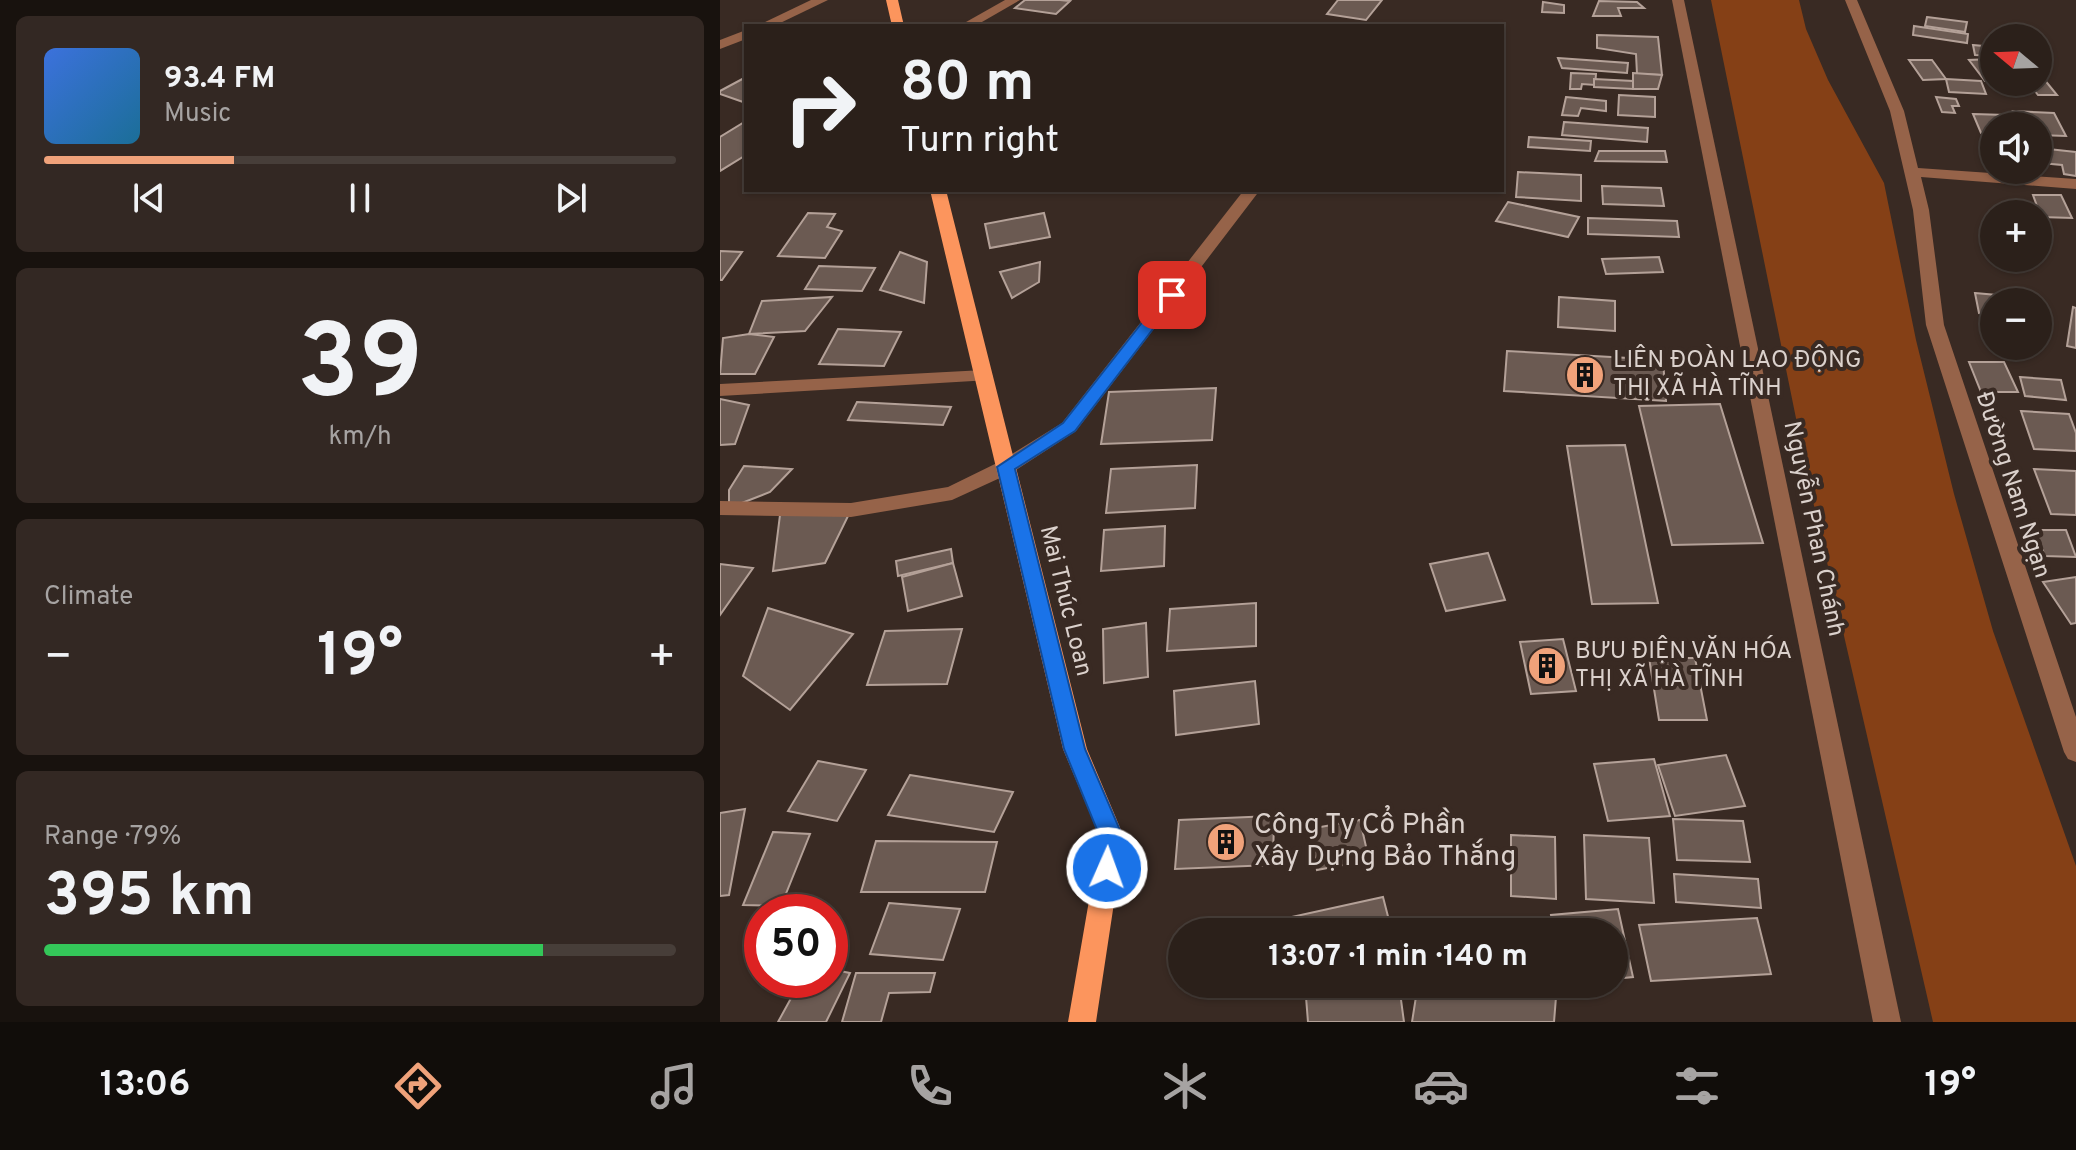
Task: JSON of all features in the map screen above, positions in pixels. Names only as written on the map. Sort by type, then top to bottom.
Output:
[{"type":"main road","points":[[892,0],[898,24]]},
{"type":"main road","name":"Mai Thúc Loan","points":[[938,192],[1075,749],[1112,837],[1082,1022]]},
{"type":"street","points":[[768,24],[822,0]]},
{"type":"street","points":[[969,24],[1014,0]]},
{"type":"street","name":"Nguyễn Phan Chánh","points":[[1678,0],[1887,1022]]},
{"type":"street","name":"Đường Nam Ngạn","points":[[1851,0],[1897,111],[1921,210],[1935,325],[2076,752]]},
{"type":"street","points":[[720,45],[744,35]]},
{"type":"street","points":[[1911,172],[2076,184]]},
{"type":"street","points":[[720,508],[851,510],[952,493],[1006,467],[1069,427],[1250,192]]},
{"type":"street","points":[[720,390],[984,376]]},
{"type":"shaded area","points":[[1711,0],[1799,0],[1806,29],[1828,80],[1884,183],[1916,340],[1954,494],[1993,631],[2076,866],[2076,1022],[1933,1022],[1812,497]]},
{"type":"building","points":[[1025,0],[1070,1],[1056,14],[1015,8]]},
{"type":"building","points":[[1338,0],[1382,0],[1366,20],[1327,14]]},
{"type":"building","points":[[1599,1],[1637,2],[1644,8],[1618,8],[1621,16],[1593,16]]},
{"type":"building","points":[[1543,2],[1564,5],[1564,13],[1542,12]]},
{"type":"building","points":[[1927,17],[1967,22],[1965,32],[1925,26]]},
{"type":"building","points":[[1914,26],[1968,34],[1967,43],[1913,35]]},
{"type":"building","points":[[1597,35],[1658,37],[1662,75],[1637,74],[1636,54],[1597,48]]},
{"type":"building","points":[[1973,45],[1980,46],[1980,55],[1975,55]]},
{"type":"building","points":[[1558,58],[1628,63],[1627,73],[1562,68]]},
{"type":"building","points":[[1909,60],[1932,60],[1946,79],[1923,80]]},
{"type":"building","points":[[1969,60],[1980,60],[1980,74]]},
{"type":"building","points":[[1571,73],[1596,74],[1595,85],[1582,84],[1581,89],[1570,89]]},
{"type":"building","points":[[1633,73],[1662,75],[1658,89],[1633,89]]},
{"type":"building","points":[[744,78],[744,102],[720,94],[720,91]]},
{"type":"building","points":[[1594,79],[1633,81],[1633,89],[1594,87]]},
{"type":"building","points":[[1946,79],[1980,81],[1980,94],[1949,92]]},
{"type":"building","points":[[1619,95],[1655,97],[1655,117],[1618,115]]},
{"type":"building","points":[[1566,97],[1606,101],[1606,111],[1581,108],[1578,116],[1562,115]]},
{"type":"building","points":[[1936,97],[1956,99],[1959,106],[1952,106],[1955,113],[1942,112]]},
{"type":"building","points":[[2052,113],[2054,113],[2066,136],[2052,136]]},
{"type":"building","points":[[1973,114],[1980,114],[1980,131]]},
{"type":"building","points":[[744,122],[744,156],[720,171],[720,137]]},
{"type":"building","points":[[1564,122],[1648,128],[1647,142],[1562,135]]},
{"type":"building","points":[[1529,137],[1591,141],[1590,151],[1528,147]]},
{"type":"building","points":[[2052,149],[2076,152],[2076,176],[2064,174],[2062,165],[2052,164]]},
{"type":"building","points":[[1599,151],[1665,151],[1667,162],[1595,161]]},
{"type":"building","points":[[1518,172],[1581,175],[1581,201],[1516,197]]},
{"type":"building","points":[[1602,186],[1661,188],[1664,206],[1603,204]]},
{"type":"building","points":[[2033,195],[2061,195],[2072,218],[2052,217],[2052,200],[2035,200]]},
{"type":"building","points":[[1508,202],[1579,217],[1568,237],[1496,221]]},
{"type":"building","points":[[808,213],[835,214],[827,227],[842,231],[825,258],[778,256]]},
{"type":"building","points":[[1044,213],[1050,237],[990,248],[985,224]]},
{"type":"building","points":[[1588,218],[1677,221],[1679,237],[1588,234]]},
{"type":"building","points":[[720,251],[742,252],[722,280],[720,280]]},
{"type":"building","points":[[900,252],[927,262],[924,303],[880,290]]},
{"type":"building","points":[[1659,257],[1663,272],[1606,274],[1602,259]]},
{"type":"building","points":[[1040,262],[1039,282],[1012,298],[1000,272]]},
{"type":"building","points":[[819,266],[875,268],[862,291],[805,289]]},
{"type":"building","points":[[1975,293],[1980,293],[1979,313]]},
{"type":"building","points":[[832,297],[805,331],[749,334],[762,301]]},
{"type":"building","points":[[1559,297],[1615,301],[1615,331],[1558,327]]},
{"type":"building","points":[[2073,307],[2076,308],[2076,348],[2067,346]]},
{"type":"building","points":[[838,329],[901,332],[884,366],[819,364]]},
{"type":"building","points":[[749,334],[774,337],[755,374],[720,374],[723,338]]},
{"type":"building","name":"LIÊN ĐOÀN LAO ĐỘNG THỊ XÃ HÀ TĨNH","points":[[1507,351],[1663,360],[1666,401],[1504,391]]},
{"type":"building","points":[[1969,362],[2004,362],[2018,392],[1981,392]]},
{"type":"building","points":[[2020,377],[2061,380],[2066,400],[2025,396]]},
{"type":"building","points":[[1216,388],[1212,440],[1101,444],[1109,392]]},
{"type":"building","points":[[720,399],[749,405],[735,444],[720,445]]},
{"type":"building","points":[[857,402],[951,407],[943,425],[848,420]]},
{"type":"building","points":[[1720,404],[1763,543],[1672,545],[1639,406]]},
{"type":"building","points":[[2021,411],[2069,414],[2076,433],[2076,451],[2034,449]]},
{"type":"building","points":[[1625,445],[1658,603],[1592,604],[1567,446]]},
{"type":"building","points":[[1197,465],[1195,508],[1106,513],[1111,469]]},
{"type":"building","points":[[744,466],[792,469],[770,492],[729,508],[729,490]]},
{"type":"building","points":[[2034,469],[2076,471],[2076,515],[2051,514]]},
{"type":"building","points":[[781,507],[851,510],[825,563],[773,571]]},
{"type":"building","points":[[1165,526],[1164,566],[1101,571],[1104,530]]},
{"type":"building","points":[[2034,530],[2066,530],[2076,557],[2045,556]]},
{"type":"building","points":[[951,549],[953,563],[898,576],[896,561]]},
{"type":"building","points":[[1488,553],[1505,600],[1446,611],[1430,564]]},
{"type":"building","points":[[953,563],[962,596],[908,611],[902,577]]},
{"type":"building","points":[[720,564],[753,568],[720,615]]},
{"type":"building","points":[[2076,577],[2076,623],[2071,624],[2043,582]]},
{"type":"building","points":[[1256,603],[1256,646],[1167,651],[1170,609]]},
{"type":"building","points":[[768,608],[853,634],[790,710],[743,676]]},
{"type":"building","points":[[1146,623],[1148,677],[1104,683],[1103,629]]},
{"type":"building","points":[[962,629],[947,684],[867,685],[885,631]]},
{"type":"building","name":"BƯU ĐIỆN VĂN HÓA THỊ XÃ HÀ TĨNH","points":[[1563,639],[1576,691],[1531,694],[1520,642]]},
{"type":"building","points":[[1649,658],[1695,658],[1707,720],[1659,720]]},
{"type":"building","points":[[1255,681],[1259,724],[1176,735],[1174,691]]},
{"type":"building","points":[[1726,755],[1745,806],[1675,816],[1658,765]]},
{"type":"building","points":[[1654,759],[1670,816],[1608,821],[1594,764]]},
{"type":"building","points":[[818,761],[866,770],[837,821],[788,811]]},
{"type":"building","points":[[910,775],[1013,792],[994,832],[888,815]]},
{"type":"building","points":[[745,809],[729,895],[720,896],[720,813]]},
{"type":"building","name":"Công Ty Cổ Phần Xây Dựng Bảo Thắng","points":[[1274,816],[1273,865],[1175,869],[1179,820]]},
{"type":"building","points":[[1673,819],[1743,821],[1750,862],[1677,860]]},
{"type":"building","points":[[1360,820],[1369,860],[1317,870],[1309,829]]},
{"type":"building","points":[[773,832],[810,834],[786,894],[748,894]]},
{"type":"building","points":[[1511,835],[1555,837],[1556,899],[1511,896]]},
{"type":"building","points":[[1584,835],[1649,838],[1654,903],[1586,899]]},
{"type":"building","points":[[876,841],[997,842],[985,892],[861,892]]},
{"type":"building","points":[[1674,874],[1758,879],[1761,908],[1676,902]]},
{"type":"building","points":[[1383,897],[1388,918],[1287,918]]},
{"type":"building","points":[[889,903],[960,909],[943,960],[870,954]]},
{"type":"building","points":[[1618,909],[1620,918],[1552,918],[1551,915]]},
{"type":"building","points":[[1757,918],[1771,974],[1651,981],[1639,925]]},
{"type":"building","points":[[1628,954],[1633,977],[1628,978]]},
{"type":"building","points":[[856,973],[935,973],[930,992],[889,993],[881,1022],[842,1022]]},
{"type":"building","points":[[791,998],[838,998],[826,1022],[778,1022]]},
{"type":"building","points":[[1306,998],[1401,998],[1404,1022],[1308,1022]]},
{"type":"building","points":[[1416,998],[1556,998],[1554,1022],[1412,1022]]},
{"type":"place","name":"LIÊN ĐOÀN LAO ĐỘNG THỊ XÃ HÀ TĨNH","points":[[1585,375]]},
{"type":"place","name":"BƯU ĐIỆN VĂN HÓA THỊ XÃ HÀ TĨNH","points":[[1547,666]]},
{"type":"place","name":"Công Ty Cổ Phần Xây Dựng Bảo Thắng","points":[[1226,842]]},
{"type":"route","points":[[1107,868],[1112,837],[1075,749],[1006,467],[1069,427],[1172,295]]}]
